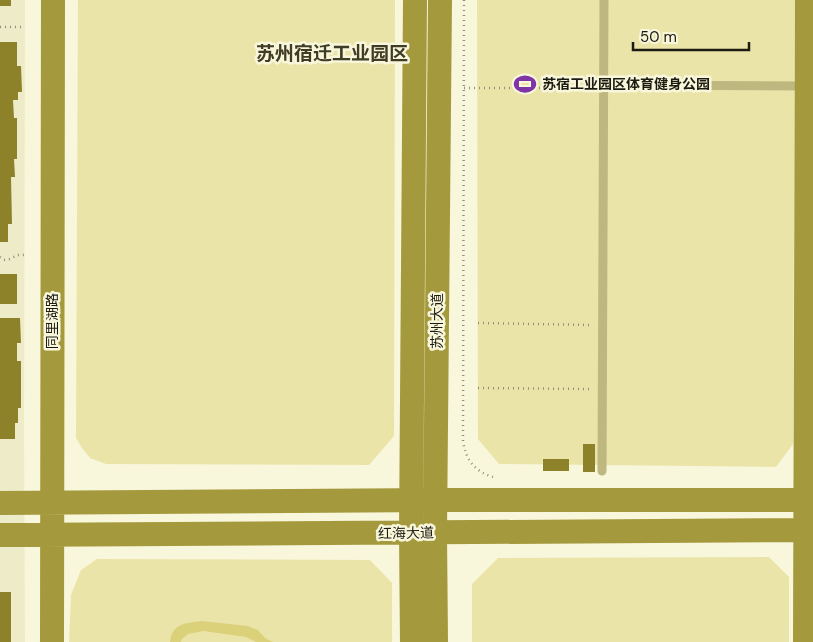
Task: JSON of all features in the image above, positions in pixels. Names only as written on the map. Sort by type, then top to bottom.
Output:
[{"type":"street","name":"同里湖路","points":[[52,642],[53,0]]},
{"type":"street","name":"苏州大道","points":[[412,642],[411,501],[415,0]]},
{"type":"street","name":"苏州大道","points":[[436,642],[435,500],[440,0]]},
{"type":"street","points":[[805,642],[809,530],[807,0]]},
{"type":"street","points":[[0,503],[809,500]]},
{"type":"street","name":"红海大道","points":[[0,536],[809,530]]},
{"type":"lane","points":[[602,471],[604,0]]},
{"type":"lane","points":[[604,86],[808,86]]},
{"type":"path","points":[[464,0],[463,441],[468,458],[474,466],[493,477]]},
{"type":"path","points":[[0,27],[25,27]]},
{"type":"path","points":[[464,88],[604,86]]},
{"type":"path","points":[[0,257],[4,260],[17,255],[24,255]]},
{"type":"path","points":[[478,324],[602,326]]},
{"type":"path","points":[[478,388],[602,389]]},
{"type":"shaded area","points":[[0,0],[25,0],[25,642],[0,642]]},
{"type":"shaded area","points":[[78,0],[395,0],[394,436],[369,465],[106,464],[90,458],[82,448],[76,438]]},
{"type":"shaded area","points":[[477,0],[795,0],[793,444],[776,467],[499,464],[478,439]]},
{"type":"shaded area","points":[[769,557],[789,577],[789,642],[472,642],[472,584],[498,558]]},
{"type":"shaded area","points":[[97,559],[370,560],[392,583],[392,642],[69,642],[71,595],[81,570]]},
{"type":"shaded area","points":[[202,621],[248,626],[258,630],[265,638],[273,642],[256,642],[246,637],[203,631],[188,634],[181,642],[170,642],[174,631],[181,625]]},
{"type":"building","points":[[0,0],[11,0],[11,6],[0,6]]},
{"type":"building","points":[[0,42],[17,42],[17,66],[21,66],[22,92],[18,92],[18,100],[13,100],[14,118],[17,118],[17,159],[14,159],[15,177],[11,177],[12,224],[8,224],[8,242],[0,242]]},
{"type":"building","points":[[0,274],[17,274],[17,304],[0,304]]},
{"type":"building","points":[[0,318],[20,318],[21,343],[17,343],[17,361],[21,361],[21,408],[18,408],[18,423],[15,423],[15,439],[0,439]]},
{"type":"building","points":[[583,444],[595,444],[595,472],[583,472]]},
{"type":"building","points":[[543,459],[569,459],[569,471],[543,471]]},
{"type":"building","points":[[0,592],[11,592],[11,642],[0,642]]},
{"type":"place","name":"苏宿工业园区体育健身公园","points":[[525,84]]},
{"type":"district","name":"苏州宿迁工业园区","points":[[332,53]]}]
